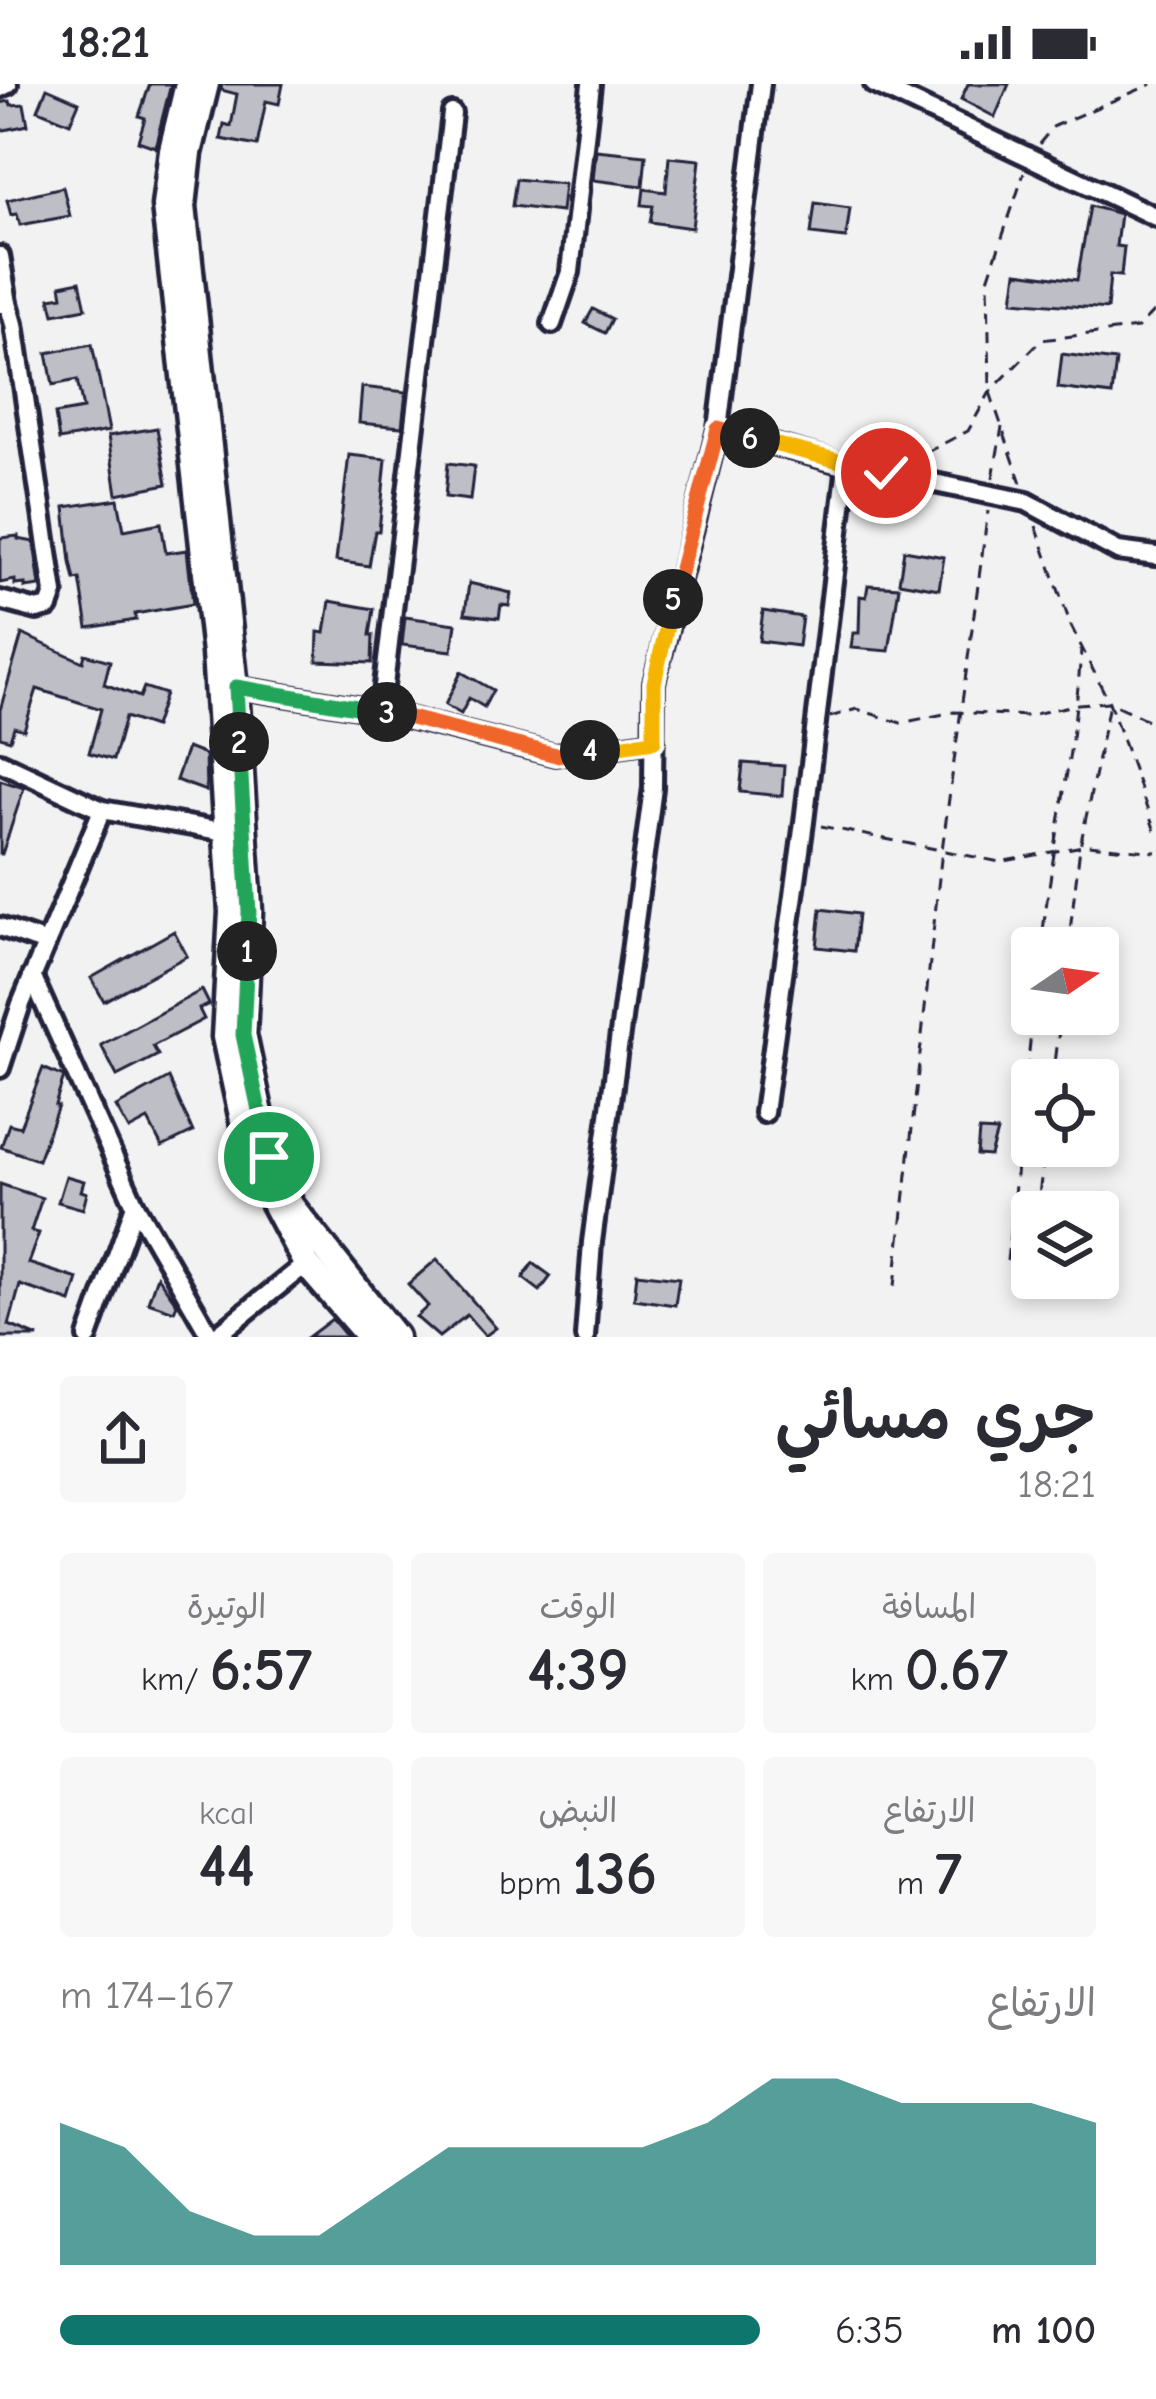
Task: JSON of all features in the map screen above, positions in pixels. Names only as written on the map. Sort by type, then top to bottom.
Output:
[{"type":"street","points":[[188,84],[165,206],[215,653],[232,912],[225,1036],[252,1162],[306,1264],[368,1337]]},
{"type":"street","points":[[206,84],[189,153],[183,206],[236,687],[249,912],[243,1035],[269,1157],[291,1206],[395,1337]]},
{"type":"street","points":[[552,324],[570,272],[591,84]]},
{"type":"street","points":[[585,1337],[592,1242],[653,788],[654,683],[718,429],[761,84]]},
{"type":"street","points":[[874,84],[1156,217]]},
{"type":"street","points":[[381,711],[452,113]]},
{"type":"street","points":[[0,256],[54,593],[49,608],[38,610],[0,600]]},
{"type":"street","points":[[718,429],[847,465],[1028,502],[1118,551],[1156,556]]},
{"type":"street","points":[[764,1113],[847,465]]},
{"type":"street","points":[[236,687],[381,711],[556,755],[654,741]]},
{"type":"street","points":[[0,762],[102,810],[226,832]]},
{"type":"street","points":[[0,1068],[32,976],[102,810]]},
{"type":"street","points":[[0,927],[46,943]]},
{"type":"street","points":[[32,976],[135,1204],[213,1337],[306,1264]]},
{"type":"street","points":[[88,1337],[135,1204]]},
{"type":"path","points":[[1152,84],[1054,126],[1029,158],[988,280],[990,392],[1156,834]]},
{"type":"path","points":[[886,473],[968,431],[990,392],[1041,340],[1138,328],[1156,309]]},
{"type":"path","points":[[895,1286],[942,850],[1002,427]]},
{"type":"path","points":[[1043,927],[1078,704],[1082,647]]},
{"type":"path","points":[[817,721],[857,709],[901,723],[963,713],[1026,716],[1109,702],[1156,724]]},
{"type":"path","points":[[1070,927],[1080,847],[1109,702]]},
{"type":"path","points":[[804,823],[1000,862],[1080,847],[1156,852]]},
{"type":"path","points":[[1007,1262],[1032,1035]]},
{"type":"building","points":[[150,84],[171,84],[155,147],[138,141],[145,118],[139,116]]},
{"type":"building","points":[[222,84],[283,84],[279,104],[266,101],[257,146],[221,139],[224,124],[231,126],[237,94],[221,90]]},
{"type":"building","points":[[968,84],[1009,84],[995,117],[961,99]]},
{"type":"building","points":[[47,88],[79,102],[70,123],[38,110]]},
{"type":"building","points":[[10,101],[11,105],[24,104],[28,125],[0,131],[0,103]]},
{"type":"building","points":[[596,150],[646,155],[643,186],[593,180]]},
{"type":"building","points":[[669,157],[700,160],[692,228],[650,222],[653,206],[642,205],[644,189],[666,192]]},
{"type":"building","points":[[516,179],[564,184],[561,212],[512,206]]},
{"type":"building","points":[[63,187],[70,216],[20,225],[17,214],[11,215],[7,200]]},
{"type":"building","points":[[815,203],[850,208],[846,238],[811,234]]},
{"type":"building","points":[[1090,206],[1120,214],[1116,246],[1124,247],[1121,276],[1110,275],[1107,309],[1013,301],[1017,272],[1077,280]]},
{"type":"building","points":[[80,281],[86,308],[54,314],[50,298],[63,296],[61,285]]},
{"type":"building","points":[[593,309],[612,319],[605,333],[585,323]]},
{"type":"building","points":[[92,344],[109,431],[59,440],[55,414],[83,409],[77,380],[53,385],[47,353]]},
{"type":"building","points":[[1062,354],[1116,361],[1112,395],[1058,388]]},
{"type":"building","points":[[362,387],[406,392],[402,427],[359,423]]},
{"type":"building","points":[[157,428],[167,484],[117,494],[108,436]]},
{"type":"building","points":[[349,455],[386,459],[379,531],[375,531],[369,566],[336,561]]},
{"type":"building","points":[[448,463],[474,466],[470,500],[445,497]]},
{"type":"building","points":[[118,499],[124,530],[161,523],[166,553],[187,550],[193,604],[88,628],[80,579],[75,580],[71,562],[65,507]]},
{"type":"building","points":[[18,536],[34,542],[40,586],[25,588],[25,584],[15,585],[15,580],[0,583],[0,538]]},
{"type":"building","points":[[904,550],[944,557],[939,589],[899,582]]},
{"type":"building","points":[[469,583],[511,593],[509,606],[501,605],[499,618],[465,614]]},
{"type":"building","points":[[868,585],[899,587],[889,651],[851,648],[853,633],[859,633],[860,596],[866,597]]},
{"type":"building","points":[[330,601],[374,609],[372,663],[317,661],[318,632],[325,633]]},
{"type":"building","points":[[763,611],[802,617],[798,646],[759,641]]},
{"type":"building","points":[[405,617],[456,624],[452,651],[402,645]]},
{"type":"building","points":[[22,634],[83,662],[85,654],[110,661],[104,684],[140,697],[144,687],[165,694],[154,727],[125,717],[113,760],[89,753],[101,709],[37,689],[24,730],[14,727],[10,740],[0,737],[0,710]]},
{"type":"building","points":[[461,672],[493,690],[484,707],[469,698],[461,714],[445,705]]},
{"type":"building","points":[[187,748],[205,755],[206,791],[176,780]]},
{"type":"building","points":[[743,763],[784,766],[782,796],[740,792]]},
{"type":"building","points":[[0,780],[24,788],[2,854],[0,854]]},
{"type":"building","points":[[821,909],[858,914],[854,951],[817,947]]},
{"type":"building","points":[[174,931],[187,956],[104,1001],[91,978]]},
{"type":"building","points":[[202,990],[209,1004],[199,1009],[204,1019],[153,1046],[158,1055],[117,1076],[101,1045]]},
{"type":"building","points":[[43,1068],[64,1077],[38,1160],[1,1147],[9,1124],[20,1127]]},
{"type":"building","points":[[169,1078],[193,1132],[162,1147],[148,1120],[129,1130],[116,1107]]},
{"type":"building","points":[[979,1131],[997,1132],[990,1156],[977,1155]]},
{"type":"building","points":[[66,1176],[84,1181],[83,1209],[58,1202]]},
{"type":"building","points":[[0,1184],[42,1198],[31,1231],[39,1233],[28,1263],[78,1279],[71,1302],[20,1285],[9,1325],[38,1337],[0,1337]]},
{"type":"building","points":[[437,1259],[496,1328],[485,1336],[467,1315],[439,1337],[416,1317],[428,1306],[408,1284]]},
{"type":"building","points":[[533,1263],[551,1276],[540,1291],[523,1278]]},
{"type":"building","points":[[637,1273],[679,1278],[675,1305],[634,1299]]},
{"type":"building","points":[[157,1276],[177,1304],[174,1311],[148,1302]]},
{"type":"building","points":[[332,1319],[347,1337],[308,1337]]},
{"type":"route","points":[[269,1157],[243,1035],[249,912],[236,687],[381,711],[556,755],[654,741],[654,683],[718,429],[886,473]]}]
